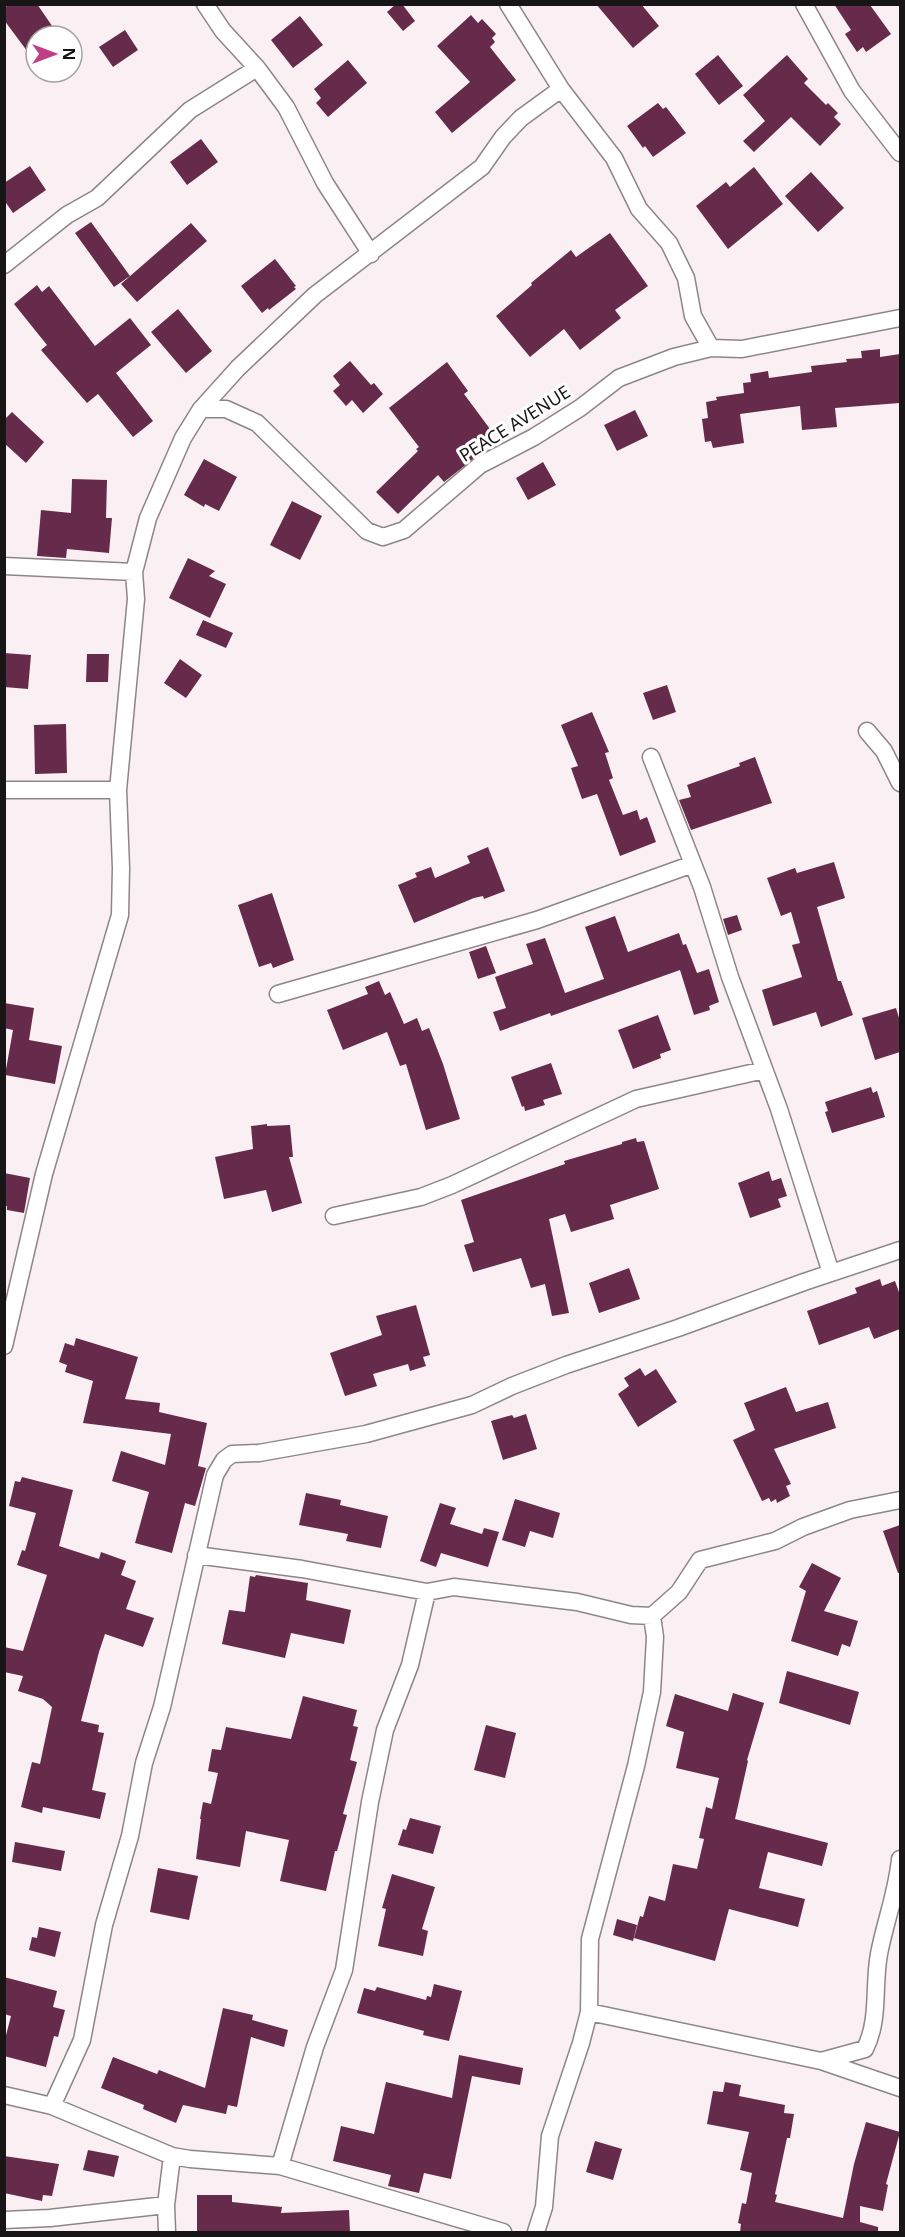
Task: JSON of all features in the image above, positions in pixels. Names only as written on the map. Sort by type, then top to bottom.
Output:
[{"type":"street","points":[[205,4],[223,31],[257,68],[286,107],[325,183],[371,254]]},
{"type":"street","points":[[508,4],[561,89],[614,158],[639,209],[669,243],[686,278],[693,316],[711,348]]},
{"type":"street","points":[[804,4],[852,91],[900,153]]},
{"type":"street","points":[[4,265],[67,215],[98,198],[190,110],[257,68]]},
{"type":"street","points":[[4,1347],[44,1174],[120,915],[118,790],[132,655],[136,599],[135,572],[148,518],[167,471],[183,438],[201,409],[238,368],[315,295],[482,167],[503,137],[521,118],[561,89]]},
{"type":"street","name":"PEACE AVENUE","points":[[201,409],[226,409],[257,423],[367,531],[383,537],[404,530],[480,465],[534,437],[580,408],[619,378],[674,357],[711,348],[742,349],[900,318]]},
{"type":"street","points":[[4,566],[135,572]]},
{"type":"street","points":[[867,731],[884,751],[900,783]]},
{"type":"street","points":[[651,757],[702,887],[730,977],[779,1109],[831,1273]]},
{"type":"street","points":[[4,790],[118,790]]},
{"type":"street","points":[[278,994],[537,920],[693,864]]},
{"type":"street","points":[[334,1216],[421,1197],[452,1185],[636,1099],[764,1070]]},
{"type":"street","points":[[52,2106],[82,2040],[104,1925],[130,1836],[144,1763],[162,1707],[215,1475],[224,1460],[232,1454],[259,1453],[366,1434],[472,1405],[512,1386],[566,1365],[900,1250]]},
{"type":"street","points":[[196,1556],[302,1569],[427,1592],[454,1587],[577,1602],[631,1615],[652,1616],[679,1592],[700,1560],[775,1541],[803,1527],[850,1510],[900,1500]]},
{"type":"street","points":[[280,2166],[315,2047],[344,1970],[370,1802],[385,1730],[410,1665],[427,1592]]},
{"type":"street","points":[[536,2232],[544,2207],[550,2136],[589,2012],[590,1940],[636,1766],[652,1692],[655,1637],[652,1616]]},
{"type":"street","points":[[821,2061],[865,2049],[871,2037],[874,2025],[878,1959],[900,1862]]},
{"type":"street","points":[[589,2012],[821,2061],[900,2088]]},
{"type":"street","points":[[4,2095],[52,2106],[172,2156],[280,2166],[503,2232]]},
{"type":"street","points":[[166,2232],[166,2205],[172,2156]]},
{"type":"street","points":[[4,2220],[50,2218],[166,2205]]},
{"type":"building","points":[[10,4],[37,4],[51,24],[24,24],[24,47],[4,20],[4,8]]},
{"type":"building","points":[[396,4],[402,4],[415,21],[403,31],[387,12]]},
{"type":"building","points":[[596,4],[641,4],[659,26],[633,48]]},
{"type":"building","points":[[834,4],[870,5],[891,34],[866,52],[863,47],[857,52],[845,34],[851,30]]},
{"type":"building","points":[[471,15],[478,23],[482,19],[496,34],[492,38],[495,42],[490,47],[516,80],[452,133],[435,112],[470,82],[437,46]]},
{"type":"building","points":[[300,16],[323,45],[293,68],[271,40]]},
{"type":"building","points":[[125,30],[138,50],[113,67],[99,47]]},
{"type":"building","points":[[718,55],[743,86],[719,105],[695,74]]},
{"type":"building","points":[[787,55],[808,79],[804,83],[826,105],[828,103],[838,113],[834,117],[841,124],[820,146],[791,117],[754,152],[743,141],[765,121],[743,95]]},
{"type":"building","points":[[348,60],[367,83],[328,117],[316,103],[321,98],[314,89]]},
{"type":"building","points":[[658,103],[663,109],[666,107],[686,133],[653,157],[645,146],[643,148],[627,126]]},
{"type":"building","points":[[201,139],[218,162],[187,185],[170,162]]},
{"type":"building","points":[[30,166],[46,190],[13,213],[4,200],[4,183]]},
{"type":"building","points":[[754,167],[783,204],[728,249],[696,206],[726,182],[730,187]]},
{"type":"building","points":[[811,172],[844,208],[818,232],[785,196]]},
{"type":"building","points":[[91,222],[130,276],[114,287],[75,233]]},
{"type":"building","points":[[191,223],[207,241],[137,302],[121,284]]},
{"type":"building","points":[[610,233],[648,286],[615,310],[621,318],[580,350],[564,329],[530,357],[496,316],[571,250],[576,257]]},
{"type":"building","points":[[275,259],[296,289],[262,313],[241,286]]},
{"type":"building","points":[[37,285],[42,292],[49,286],[95,346],[130,318],[151,345],[116,373],[153,421],[133,437],[98,394],[87,403],[41,350],[47,345],[14,304]]},
{"type":"building","points":[[178,309],[212,351],[186,373],[151,332]]},
{"type":"building","points":[[880,349],[880,357],[900,354],[900,403],[835,408],[837,427],[802,430],[800,406],[740,414],[744,443],[713,448],[711,441],[705,442],[702,419],[708,418],[706,402],[717,400],[716,397],[744,393],[743,383],[751,382],[750,374],[768,371],[769,378],[812,372],[811,366],[847,362],[846,359],[862,358],[861,351]]},
{"type":"building","points":[[350,361],[371,385],[374,383],[383,394],[363,413],[352,400],[346,406],[333,391],[340,385],[333,376]]},
{"type":"building","points":[[447,362],[468,391],[464,394],[493,433],[477,446],[481,453],[444,482],[438,475],[398,514],[376,492],[418,451],[416,449],[419,447],[389,408]]},
{"type":"building","points":[[635,410],[648,436],[617,451],[604,425]]},
{"type":"building","points":[[12,412],[44,442],[26,463],[4,443],[4,420]]},
{"type":"building","points":[[204,459],[237,477],[219,511],[205,504],[204,507],[184,495]]},
{"type":"building","points":[[543,462],[556,485],[528,500],[516,478]]},
{"type":"building","points":[[72,479],[107,480],[106,518],[112,518],[109,553],[67,549],[66,558],[37,556],[41,510],[71,513]]},
{"type":"building","points":[[292,501],[322,516],[300,560],[270,545]]},
{"type":"building","points":[[188,558],[215,571],[209,576],[226,584],[210,618],[169,598]]},
{"type":"building","points":[[203,620],[233,633],[226,648],[196,635]]},
{"type":"building","points":[[4,653],[31,655],[28,689],[4,687]]},
{"type":"building","points":[[87,654],[109,654],[108,682],[86,682]]},
{"type":"building","points":[[180,659],[202,675],[186,698],[164,683]]},
{"type":"building","points":[[667,685],[676,712],[653,720],[643,693]]},
{"type":"building","points":[[592,712],[609,752],[605,753],[613,778],[609,780],[623,815],[637,810],[640,820],[647,817],[656,842],[620,856],[597,794],[582,799],[571,768],[578,766],[561,725]]},
{"type":"building","points":[[66,724],[67,773],[35,774],[34,725]]},
{"type":"building","points":[[755,757],[772,803],[691,830],[679,800],[691,797],[687,785],[740,766],[739,763]]},
{"type":"building","points":[[488,847],[505,891],[484,899],[483,896],[474,898],[414,923],[398,885],[417,877],[415,873],[431,867],[435,878],[470,863],[467,856]]},
{"type":"building","points":[[834,862],[845,898],[817,907],[838,981],[841,981],[853,1015],[821,1027],[816,1012],[773,1026],[762,990],[802,977],[792,945],[800,943],[791,912],[781,916],[767,878],[795,868],[797,873]]},
{"type":"building","points":[[272,893],[294,960],[273,968],[271,963],[259,967],[238,905]]},
{"type":"building","points":[[737,915],[742,930],[728,935],[723,919]]},
{"type":"building","points":[[615,916],[628,952],[679,933],[683,945],[686,944],[697,973],[709,969],[719,1002],[709,1006],[710,1010],[694,1015],[680,970],[551,1016],[550,1013],[500,1031],[493,1012],[506,1008],[495,977],[533,964],[526,944],[545,938],[565,993],[604,979],[585,927]]},
{"type":"building","points":[[486,946],[496,973],[478,979],[469,952]]},
{"type":"building","points":[[379,981],[385,995],[390,992],[404,1024],[417,1018],[422,1031],[429,1028],[460,1119],[426,1130],[406,1064],[400,1066],[387,1032],[343,1050],[327,1010],[368,994],[365,987]]},
{"type":"building","points":[[4,1003],[34,1008],[29,1040],[62,1046],[55,1084],[5,1075],[13,1030],[4,1028]]},
{"type":"building","points":[[896,1008],[900,1021],[900,1052],[875,1060],[862,1018]]},
{"type":"building","points":[[658,1015],[671,1050],[660,1054],[661,1058],[633,1069],[618,1030]]},
{"type":"building","points":[[551,1063],[562,1094],[543,1100],[545,1105],[525,1111],[511,1077]]},
{"type":"building","points":[[871,1087],[873,1093],[877,1091],[885,1117],[832,1133],[825,1112],[828,1111],[825,1102]]},
{"type":"building","points":[[267,1124],[267,1126],[290,1125],[293,1157],[289,1157],[302,1203],[272,1212],[266,1190],[224,1199],[215,1157],[253,1149],[251,1126]]},
{"type":"building","points":[[636,1138],[637,1142],[644,1141],[659,1189],[610,1205],[614,1219],[571,1232],[565,1214],[549,1219],[569,1313],[552,1316],[545,1284],[531,1288],[521,1258],[473,1272],[464,1245],[474,1242],[461,1200],[565,1164],[564,1161]]},
{"type":"building","points":[[769,1171],[772,1181],[781,1178],[787,1196],[778,1199],[781,1207],[750,1218],[738,1183]]},
{"type":"building","points":[[4,1173],[30,1178],[24,1213],[7,1210],[7,1206],[4,1205]]},
{"type":"building","points":[[629,1268],[640,1299],[599,1313],[589,1283]]},
{"type":"building","points":[[880,1279],[882,1286],[895,1281],[900,1295],[900,1329],[874,1339],[869,1327],[819,1345],[807,1311],[857,1293],[855,1288]]},
{"type":"building","points":[[416,1305],[430,1355],[423,1357],[426,1366],[410,1371],[408,1364],[373,1374],[377,1386],[345,1396],[330,1353],[382,1335],[376,1316]]},
{"type":"building","points":[[76,1338],[138,1357],[125,1399],[160,1403],[159,1412],[207,1423],[198,1466],[206,1468],[195,1506],[185,1503],[172,1553],[135,1543],[149,1492],[112,1481],[121,1451],[165,1465],[171,1434],[83,1423],[93,1381],[65,1372],[67,1365],[59,1362],[65,1343],[74,1346]]},
{"type":"building","points":[[640,1368],[645,1376],[656,1369],[677,1402],[638,1427],[618,1394],[629,1386],[624,1378]]},
{"type":"building","points":[[786,1387],[796,1412],[828,1402],[836,1428],[774,1449],[791,1484],[786,1486],[790,1496],[777,1503],[776,1499],[771,1502],[769,1498],[762,1501],[733,1440],[755,1430],[744,1403]]},
{"type":"building","points":[[526,1414],[537,1449],[503,1460],[491,1421]]},
{"type":"building","points":[[22,1477],[73,1490],[59,1546],[99,1559],[101,1552],[126,1561],[121,1575],[136,1581],[126,1609],[154,1618],[143,1647],[105,1634],[99,1652],[81,1721],[99,1725],[98,1732],[104,1733],[92,1790],[106,1793],[100,1819],[43,1807],[42,1813],[21,1807],[32,1762],[40,1764],[52,1707],[43,1699],[18,1691],[23,1676],[4,1672],[4,1647],[23,1651],[47,1575],[17,1565],[22,1550],[25,1551],[36,1513],[9,1506],[15,1481],[20,1482]]},
{"type":"building","points":[[306,1493],[341,1500],[340,1505],[388,1516],[381,1548],[346,1541],[348,1534],[299,1525]]},
{"type":"building","points":[[515,1499],[560,1513],[553,1538],[530,1531],[525,1547],[502,1540]]},
{"type":"building","points":[[440,1503],[456,1508],[450,1524],[482,1534],[484,1528],[499,1532],[488,1567],[441,1553],[436,1567],[420,1561]]},
{"type":"building","points":[[900,1525],[900,1573],[898,1573],[883,1531]]},
{"type":"building","points":[[812,1563],[841,1578],[824,1611],[858,1621],[850,1647],[842,1644],[838,1656],[791,1641],[806,1591],[799,1587]]},
{"type":"building","points":[[256,1575],[308,1583],[306,1600],[351,1610],[344,1644],[291,1633],[285,1658],[222,1644],[229,1610],[245,1612],[250,1576],[255,1577]]},
{"type":"building","points":[[787,1671],[859,1692],[850,1725],[779,1703]]},
{"type":"building","points":[[733,1693],[764,1703],[747,1760],[735,1819],[828,1843],[822,1866],[768,1852],[759,1888],[805,1899],[798,1927],[729,1909],[715,1961],[634,1938],[649,1896],[665,1901],[673,1864],[697,1869],[704,1839],[699,1838],[706,1807],[712,1809],[719,1778],[676,1768],[684,1732],[666,1726],[675,1694],[728,1711]]},
{"type":"building","points":[[303,1696],[357,1710],[353,1726],[358,1727],[350,1760],[357,1762],[343,1814],[347,1815],[337,1851],[335,1851],[326,1891],[280,1881],[289,1840],[246,1831],[240,1867],[196,1859],[203,1802],[211,1804],[218,1773],[208,1771],[212,1749],[221,1750],[226,1727],[291,1739]]},
{"type":"building","points":[[486,1725],[516,1733],[505,1778],[474,1770]]},
{"type":"building","points":[[410,1818],[441,1826],[433,1854],[398,1845],[403,1829],[406,1830]]},
{"type":"building","points":[[15,1842],[65,1851],[61,1871],[12,1862]]},
{"type":"building","points":[[158,1868],[198,1876],[189,1920],[150,1912]]},
{"type":"building","points":[[392,1874],[435,1887],[422,1929],[428,1931],[423,1956],[378,1946],[386,1909],[382,1908]]},
{"type":"building","points":[[617,1919],[637,1925],[633,1941],[613,1935]]},
{"type":"building","points":[[39,1927],[61,1932],[55,1957],[29,1950],[32,1937],[37,1938]]},
{"type":"building","points":[[4,1977],[57,1991],[53,2007],[65,2010],[58,2037],[54,2036],[46,2067],[4,2056],[4,2043],[11,2016],[4,2014]]},
{"type":"building","points":[[434,1984],[462,1991],[449,2041],[423,2035],[424,2031],[357,2013],[364,1988],[375,1991],[377,1987],[426,2000],[427,1996],[431,1997]]},
{"type":"building","points":[[223,2008],[253,2015],[252,2020],[288,2030],[284,2047],[251,2037],[237,2107],[228,2105],[226,2114],[183,2105],[176,2123],[143,2109],[144,2105],[101,2088],[113,2057],[157,2074],[159,2070],[205,2088]]},
{"type":"building","points":[[459,2055],[523,2068],[520,2085],[472,2076],[451,2179],[424,2173],[419,2193],[388,2186],[391,2175],[333,2161],[341,2126],[374,2134],[386,2082],[452,2098]]},
{"type":"building","points":[[725,2082],[741,2085],[739,2096],[785,2105],[784,2113],[794,2114],[775,2202],[843,2218],[854,2164],[866,2122],[900,2132],[886,2184],[888,2185],[883,2211],[860,2206],[860,2222],[878,2227],[878,2232],[740,2232],[741,2224],[738,2223],[742,2203],[746,2204],[752,2173],[740,2170],[749,2132],[707,2124],[713,2091],[723,2092]]},
{"type":"building","points":[[595,2141],[622,2149],[613,2180],[586,2172]]},
{"type":"building","points":[[88,2150],[119,2156],[114,2177],[83,2170]]},
{"type":"building","points":[[4,2156],[59,2164],[52,2196],[43,2195],[42,2201],[4,2193]]},
{"type":"building","points":[[197,2195],[232,2195],[232,2202],[282,2207],[281,2213],[349,2210],[350,2232],[197,2232]]}]
